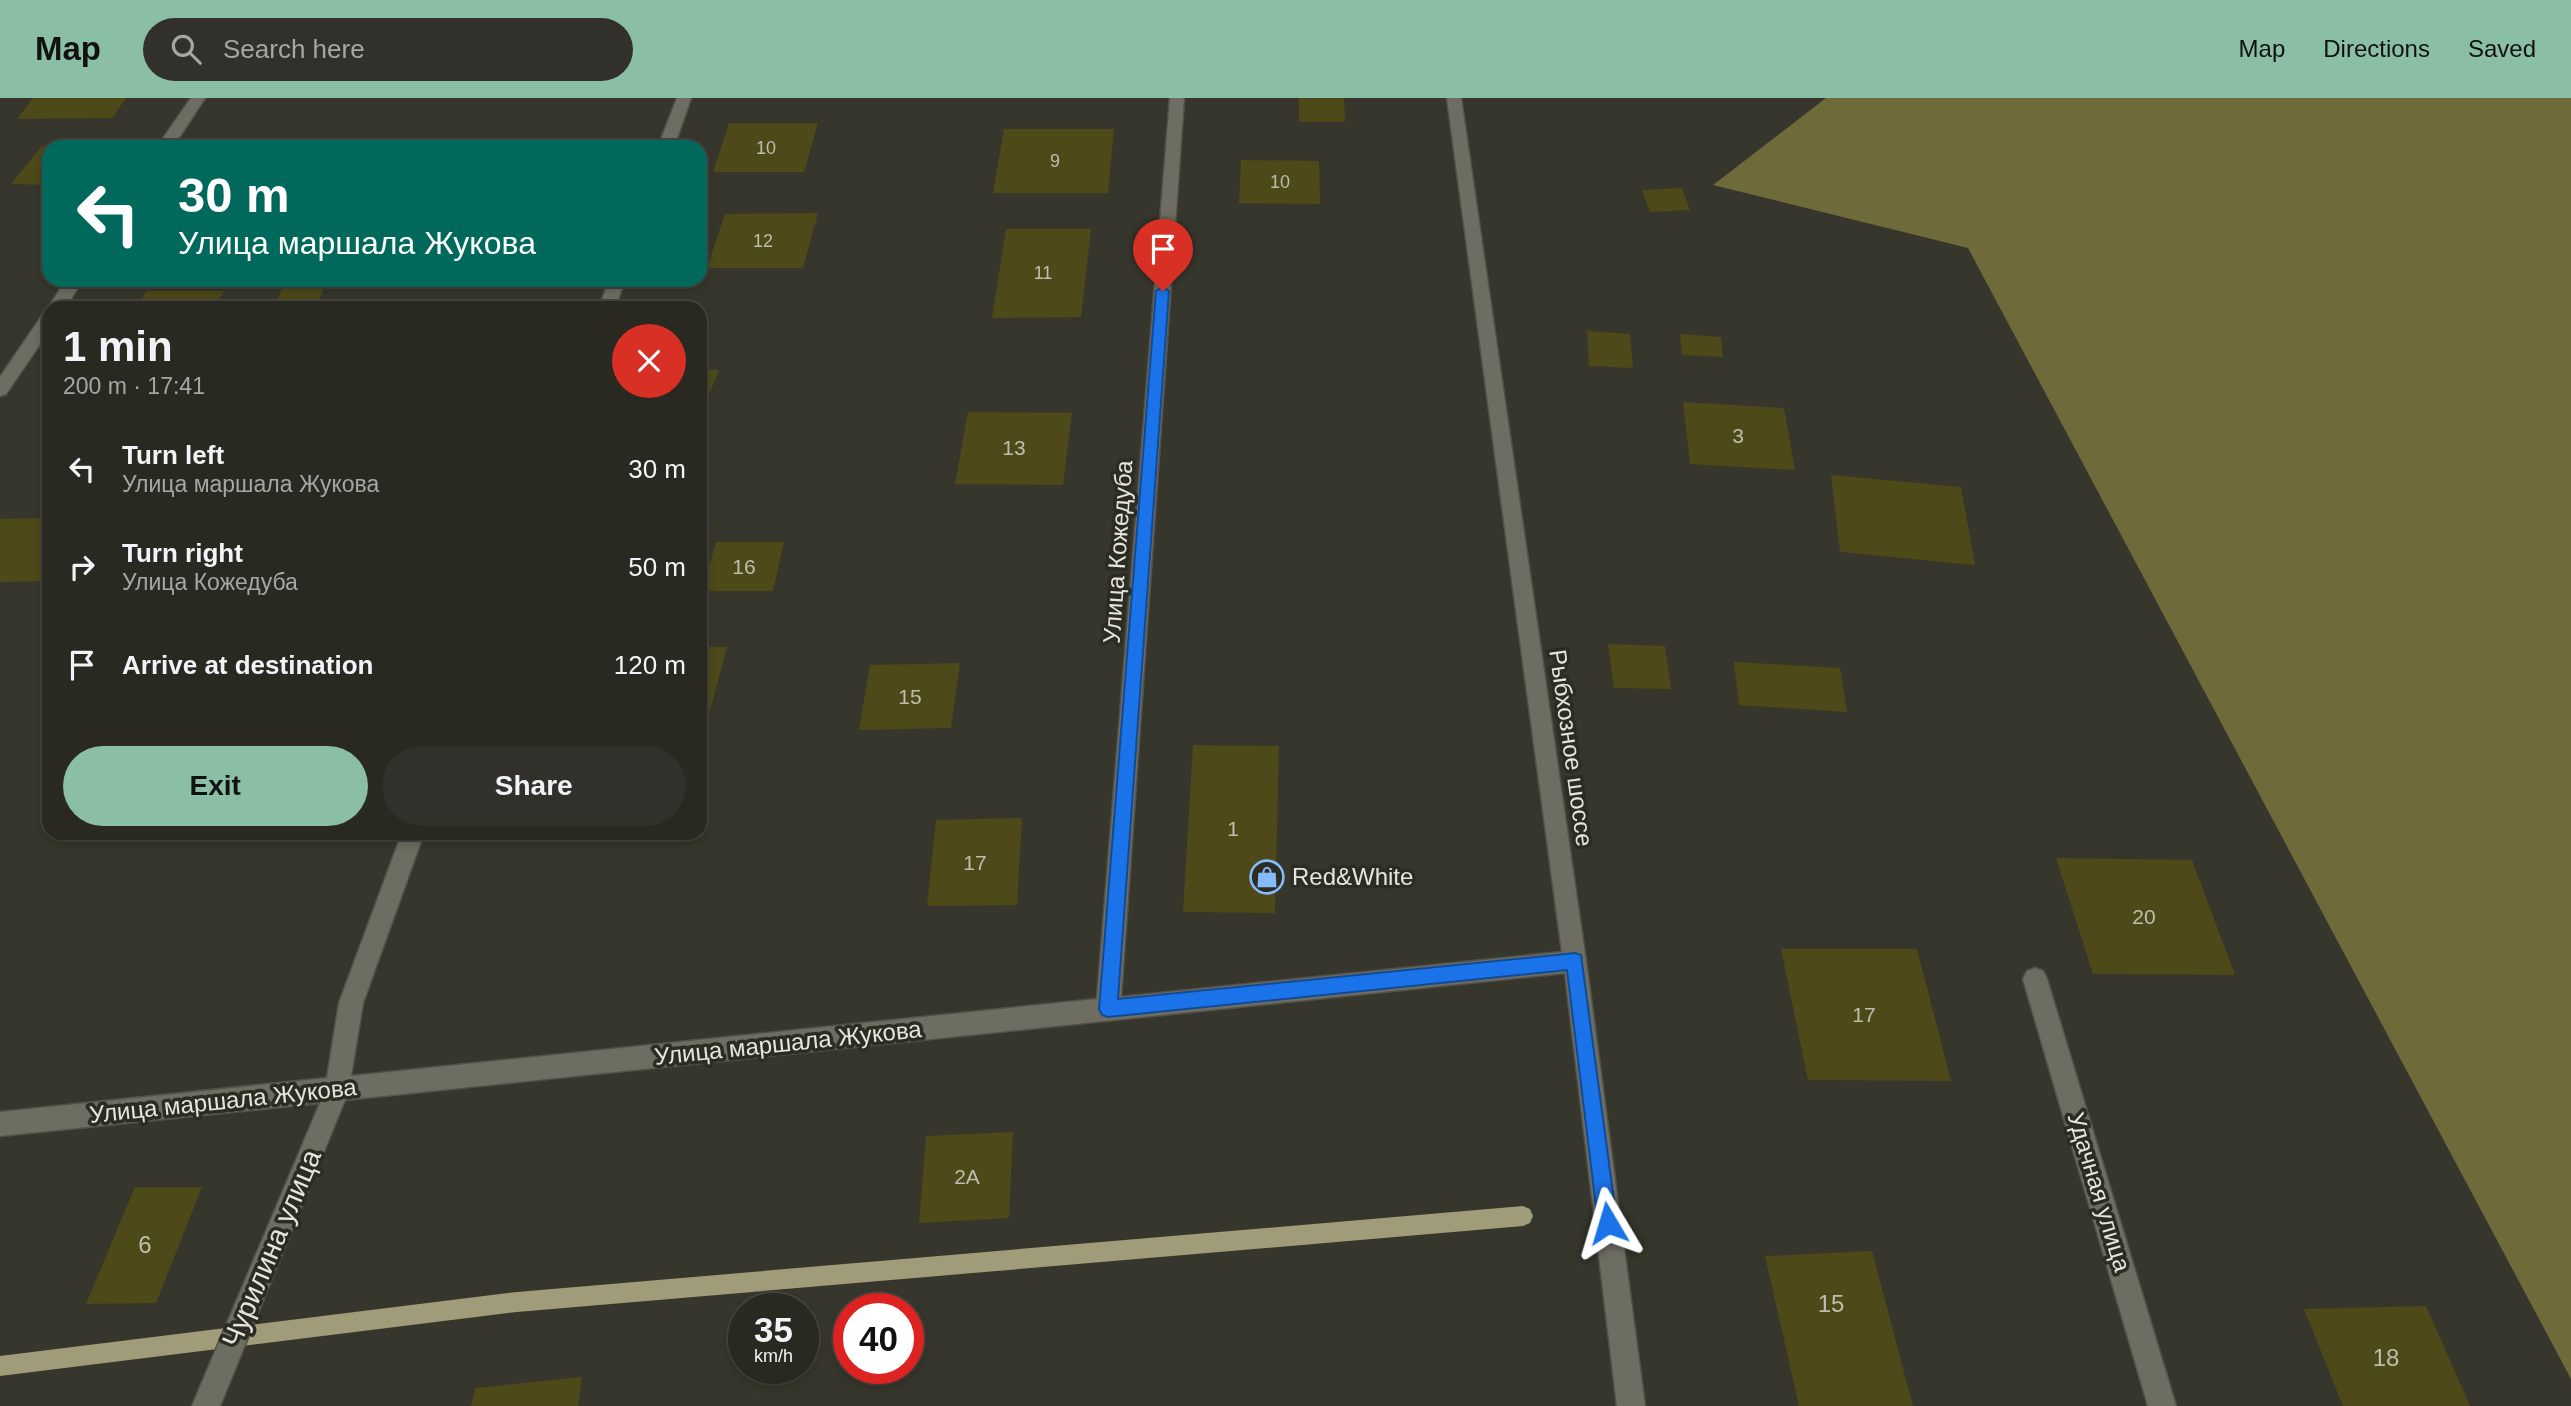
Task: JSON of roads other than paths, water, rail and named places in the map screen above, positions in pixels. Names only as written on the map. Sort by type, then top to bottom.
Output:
[{"type":"street","points":[[170,140],[198,98]]},
{"type":"street","points":[[669,140],[684,98]]},
{"type":"street","name":"Улица Кожедуба","points":[[1108,1009],[1177,98]]},
{"type":"street","name":"Рыбхозное шоссе","points":[[1454,98],[1575,961],[1631,1406]]},
{"type":"street","points":[[0,390],[42,328]]},
{"type":"street","name":"Чурилина улица","points":[[206,1406],[337,1090],[351,1003],[411,840]]},
{"type":"street","name":"Улица маршала Жукова","points":[[0,1124],[1575,961]]},
{"type":"street","name":"Удачная улица","points":[[2035,979],[2162,1406]]},
{"type":"waterway","points":[[0,1366],[517,1302],[1523,1216]]},
{"type":"place","name":"Red&White","points":[[1267,877]]}]
